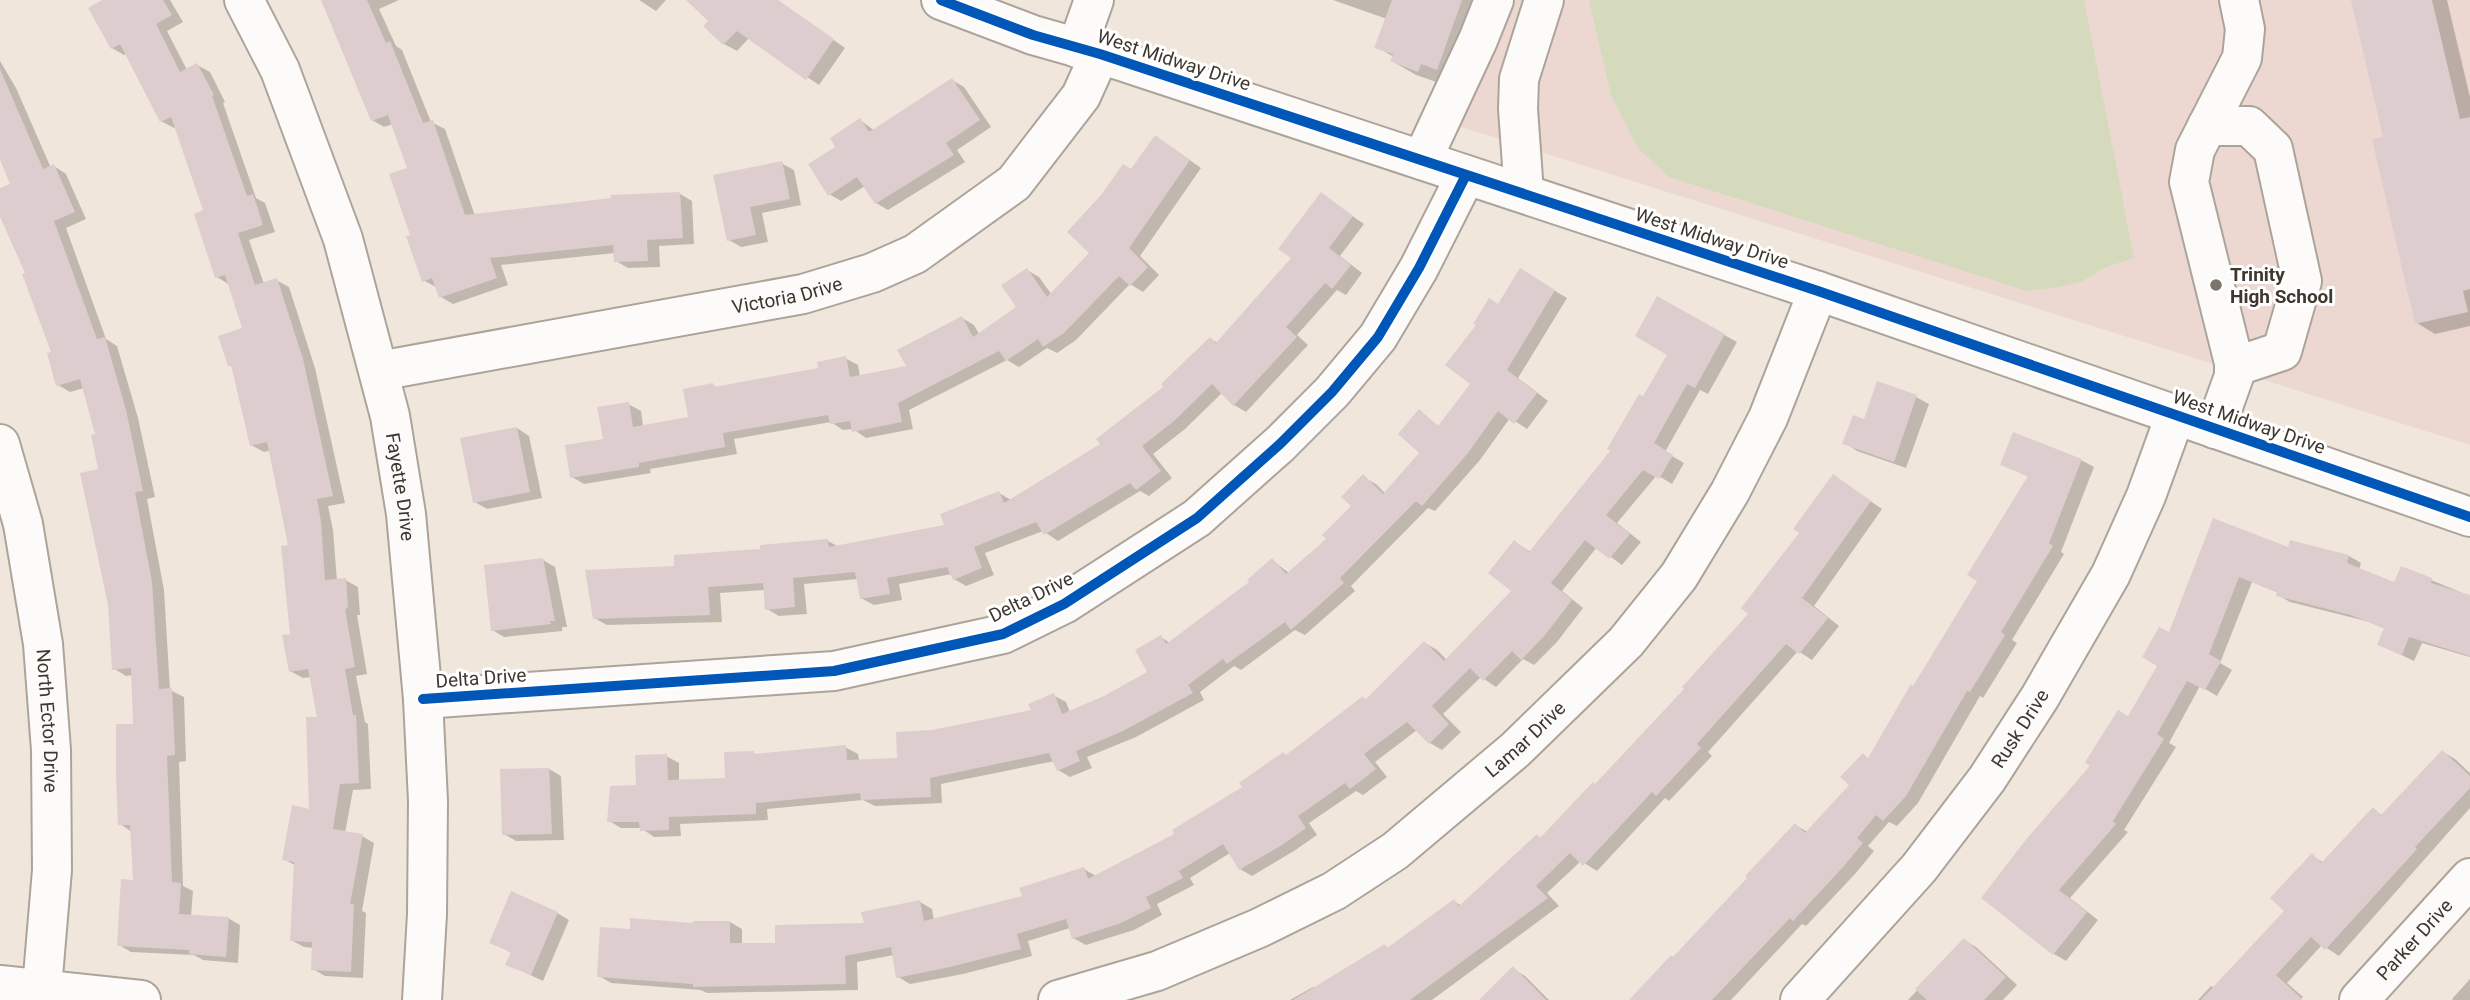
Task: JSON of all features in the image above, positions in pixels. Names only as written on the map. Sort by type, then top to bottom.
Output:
[{"type":"street","name":"Fayette Drive","points":[[244,0],[279,69],[343,239],[390,416],[407,514],[423,699],[428,801],[427,914],[422,1000]]},
{"type":"street","name":"West Midway Drive","points":[[941,0],[1032,35],[1088,51],[1818,291],[2470,517]]},
{"type":"street","name":"Victoria Drive","points":[[379,371],[803,294],[872,273],[915,254],[1014,183],[1081,96],[1094,0]]},
{"type":"street","points":[[1422,160],[1494,0]]},
{"type":"street","points":[[1524,194],[1518,109],[1519,79],[1544,0]]},
{"type":"street","points":[[2215,429],[2234,376],[2234,367],[2189,182],[2195,150],[2242,58],[2245,29],[2239,0]]},
{"type":"street","points":[[2207,126],[2249,126],[2273,149],[2302,281],[2282,351],[2234,367]]},
{"type":"street","name":"Delta Drive","points":[[423,699],[834,671],[1003,634],[1064,604],[1197,518],[1280,444],[1332,392],[1378,337],[1419,268],[1466,175]]},
{"type":"street","name":"Lamar Drive","points":[[1058,1000],[1157,971],[1259,928],[1334,891],[1395,851],[1515,750],[1626,642],[1679,576],[1730,492],[1768,418],[1818,291]]},
{"type":"street","name":"Rusk Drive","points":[[1800,1000],[1919,868],[1987,779],[2040,697],[2111,575],[2146,496],[2175,416]]},
{"type":"street","name":"North Ector Drive","points":[[0,444],[23,524],[43,644],[51,750],[52,870],[42,995]]},
{"type":"street","name":"Parker Drive","points":[[2359,1000],[2470,878]]},
{"type":"street","points":[[0,985],[42,995],[141,1000]]},
{"type":"shaded area","name":"Trinity High School","points":[[1497,0],[2470,0],[2470,445],[1455,125]]},
{"type":"green space","points":[[1589,0],[2084,0],[2134,258],[2106,267],[2081,282],[2027,291],[1669,177],[1637,147],[1611,95]]},
{"type":"building","points":[[102,0],[163,0],[172,15],[156,24],[180,72],[197,63],[214,95],[212,96],[247,196],[253,194],[263,225],[238,233],[255,285],[277,278],[303,359],[333,496],[317,499],[325,580],[346,578],[348,608],[345,609],[355,667],[345,669],[353,715],[356,715],[359,783],[340,784],[333,829],[363,834],[350,904],[354,904],[351,972],[311,970],[312,942],[290,941],[294,862],[282,860],[292,805],[309,809],[306,717],[317,717],[308,669],[289,672],[282,635],[290,634],[281,546],[288,545],[267,442],[250,446],[231,365],[228,366],[218,336],[242,328],[225,275],[215,278],[194,214],[203,210],[171,117],[160,122],[120,44],[111,49],[88,8]]},
{"type":"building","points":[[321,0],[367,0],[386,43],[390,41],[423,123],[433,120],[465,215],[611,198],[610,195],[680,192],[683,238],[647,240],[648,261],[614,262],[613,245],[490,258],[497,278],[439,298],[432,278],[422,282],[406,236],[410,235],[389,174],[407,168],[388,115],[371,121]]},
{"type":"building","points":[[686,0],[778,0],[834,39],[806,80],[737,31],[723,45],[703,26],[708,21]]},
{"type":"building","points":[[1392,0],[1462,0],[1437,70],[1421,64],[1418,72],[1390,61],[1393,54],[1374,48]]},
{"type":"building","points":[[2351,0],[2432,0],[2460,119],[2470,117],[2470,289],[2463,291],[2468,312],[2415,324],[2372,139],[2383,137]]},
{"type":"building","points":[[0,69],[43,169],[54,164],[75,212],[54,221],[97,339],[105,337],[126,410],[143,491],[135,492],[152,582],[159,689],[172,688],[175,755],[167,756],[172,882],[181,883],[179,914],[229,917],[226,957],[189,954],[189,950],[117,946],[121,879],[133,880],[130,825],[118,825],[116,775],[116,724],[133,724],[131,668],[112,670],[108,605],[80,473],[98,469],[91,435],[95,434],[80,379],[56,386],[47,353],[51,352],[22,274],[25,273],[0,217],[0,188],[10,184],[0,160]]},
{"type":"building","points":[[952,78],[980,120],[946,143],[954,155],[875,204],[857,177],[828,196],[808,164],[835,147],[830,138],[860,118],[869,132]]},
{"type":"building","points":[[1155,135],[1190,160],[1129,248],[1148,267],[1130,286],[1119,276],[1064,333],[1043,347],[1038,339],[1006,361],[999,351],[898,403],[902,422],[852,432],[850,421],[830,424],[828,415],[723,433],[725,447],[639,463],[639,467],[570,478],[565,445],[603,439],[597,407],[629,402],[633,427],[688,417],[683,389],[713,383],[714,387],[818,368],[817,362],[846,356],[850,377],[906,366],[897,350],[962,316],[973,337],[1016,307],[1001,285],[1027,268],[1047,297],[1089,253],[1067,232],[1101,195],[1123,164],[1131,169]]},
{"type":"building","points":[[782,161],[790,199],[750,207],[756,235],[727,241],[713,175]]},
{"type":"building","points":[[1321,192],[1353,216],[1329,248],[1351,265],[1332,289],[1325,283],[1286,327],[1297,337],[1233,406],[1212,384],[1173,422],[1142,446],[1161,471],[1136,490],[1130,483],[1044,535],[1036,522],[974,547],[982,568],[953,580],[947,567],[887,578],[890,594],[860,599],[855,572],[793,578],[795,607],[765,610],[763,583],[708,587],[710,615],[593,619],[585,570],[674,566],[674,555],[760,549],[760,545],[828,539],[829,547],[944,525],[940,514],[999,491],[1004,503],[1100,444],[1096,439],[1163,387],[1161,384],[1210,337],[1216,343],[1291,258],[1278,249]]},
{"type":"building","points":[[1520,268],[1555,290],[1507,370],[1537,393],[1514,424],[1498,411],[1468,453],[1422,506],[1416,501],[1340,578],[1344,583],[1291,630],[1285,622],[1227,664],[1223,659],[1188,685],[1193,693],[1123,731],[1076,751],[1080,761],[1057,771],[1049,753],[930,778],[931,797],[861,800],[860,793],[756,803],[756,814],[669,817],[669,830],[640,831],[639,822],[607,822],[610,786],[636,785],[635,755],[667,754],[668,780],[725,778],[724,752],[754,751],[754,754],[846,745],[847,760],[897,758],[896,732],[932,730],[1031,710],[1028,704],[1054,693],[1062,714],[1104,696],[1147,672],[1135,650],[1161,635],[1166,644],[1249,582],[1247,580],[1272,558],[1286,574],[1326,539],[1322,535],[1351,506],[1341,497],[1363,474],[1383,494],[1419,453],[1398,434],[1419,409],[1438,426],[1470,384],[1445,365],[1476,325],[1473,324],[1489,298],[1498,304]]},
{"type":"building","points":[[1657,296],[1725,334],[1695,388],[1687,384],[1654,443],[1673,455],[1659,479],[1643,470],[1606,515],[1630,534],[1609,559],[1585,540],[1551,583],[1572,600],[1521,660],[1512,651],[1483,681],[1470,668],[1432,706],[1449,724],[1429,744],[1407,722],[1364,754],[1376,769],[1350,789],[1345,783],[1298,816],[1306,828],[1282,845],[1239,870],[1223,844],[1179,871],[1183,878],[1146,897],[1151,908],[1121,923],[1072,939],[1066,919],[1017,934],[1021,949],[896,978],[891,947],[845,956],[846,984],[693,987],[693,984],[597,977],[600,927],[630,929],[630,918],[693,923],[730,921],[730,943],[775,943],[775,925],[864,923],[861,912],[920,900],[924,921],[1022,896],[1019,888],[1084,867],[1088,879],[1174,834],[1172,830],[1242,787],[1239,783],[1283,752],[1286,755],[1363,696],[1365,700],[1424,641],[1444,661],[1511,591],[1488,573],[1514,540],[1529,552],[1610,451],[1607,449],[1639,394],[1643,396],[1667,355],[1635,336]]},
{"type":"building","points":[[1877,381],[1917,395],[1894,462],[1842,444],[1853,415],[1864,419]]},
{"type":"building","points":[[517,427],[530,492],[473,503],[460,438]]},
{"type":"building","points":[[2013,432],[2082,459],[2049,543],[2053,546],[2001,632],[2005,635],[1970,692],[1967,691],[1906,796],[1883,821],[1876,815],[1857,838],[1863,843],[1843,867],[1793,921],[1790,918],[1712,1000],[1629,1000],[1671,955],[1673,957],[1795,823],[1805,833],[1849,785],[1840,777],[1863,753],[1868,758],[1911,684],[1913,686],[1977,581],[1967,575],[2028,476],[2000,465]]},
{"type":"building","points":[[1833,474],[1871,501],[1802,598],[1828,618],[1799,654],[1786,644],[1697,744],[1701,748],[1656,796],[1652,792],[1583,866],[1570,853],[1536,886],[1548,898],[1410,1000],[1293,1000],[1385,944],[1387,948],[1454,899],[1459,906],[1537,834],[1540,838],[1684,689],[1682,687],[1748,614],[1741,608],[1799,533],[1793,529]]},
{"type":"building","points":[[2213,518],[2288,547],[2290,540],[2349,555],[2347,563],[2394,582],[2401,566],[2432,578],[2431,583],[2470,595],[2470,656],[2409,637],[2402,655],[2377,645],[2384,628],[2351,615],[2276,596],[2277,592],[2239,577],[2209,654],[2221,661],[2205,690],[2187,681],[2157,734],[2164,739],[2113,821],[2116,824],[2059,890],[2087,912],[2053,955],[1981,898],[2028,837],[2090,766],[2085,762],[2118,710],[2128,716],[2157,666],[2142,657],[2159,627],[2169,632]]},
{"type":"building","points":[[543,558],[555,621],[550,621],[551,624],[491,631],[484,565]]},
{"type":"building","points":[[2442,750],[2470,776],[2470,788],[2325,950],[2311,937],[2276,975],[2303,1000],[2201,1000],[2284,911],[2270,898],[2312,853],[2321,863],[2373,807],[2381,815]]},
{"type":"building","points":[[549,768],[552,834],[502,835],[500,769]]},
{"type":"building","points":[[511,891],[558,912],[531,975],[505,965],[511,952],[489,943]]},
{"type":"building","points":[[1964,938],[2006,977],[1984,1000],[1927,1000],[1915,989]]},
{"type":"building","points":[[1513,966],[1546,1000],[1479,1000]]},
{"type":"cycle path","points":[[941,0],[1033,35],[1100,54],[1818,291],[2470,517]]},
{"type":"cycle path","points":[[423,699],[834,671],[1003,634],[1064,604],[1197,518],[1280,444],[1332,392],[1378,337],[1419,268],[1466,175]]},
{"type":"place","name":"Trinity High School","points":[[2216,285]]}]
